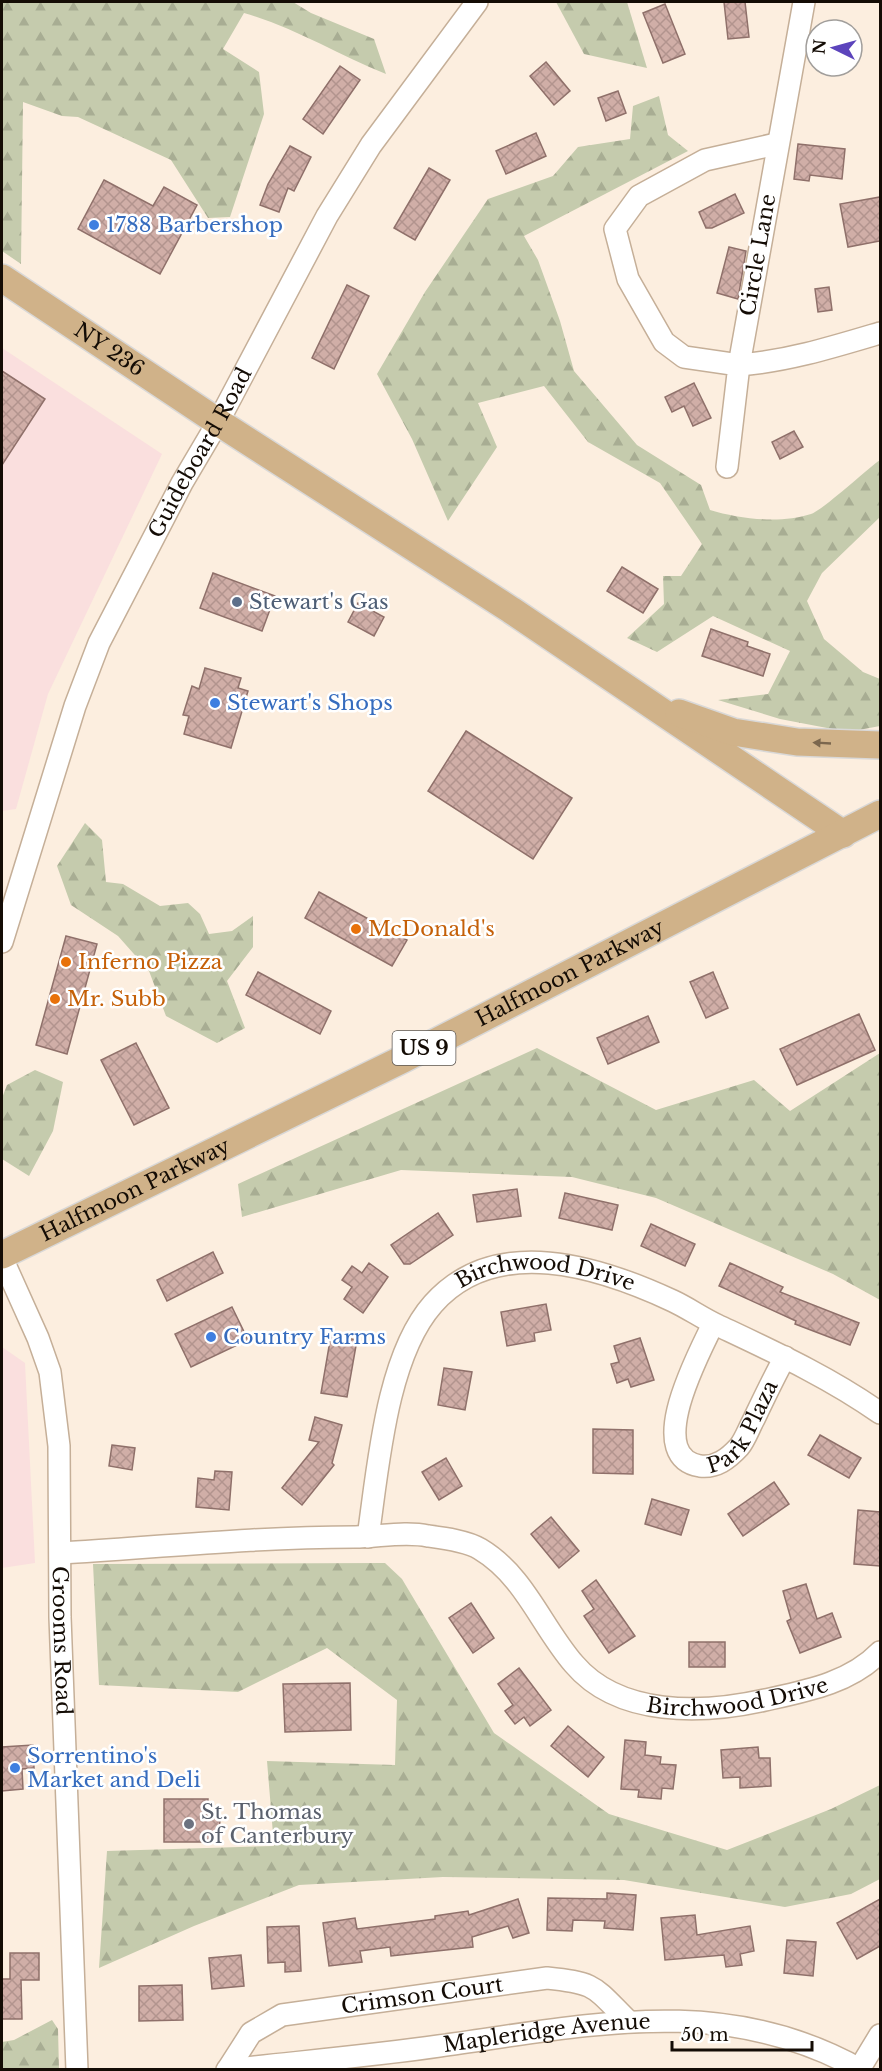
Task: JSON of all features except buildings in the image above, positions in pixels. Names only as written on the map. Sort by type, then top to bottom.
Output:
[{"type":"main road","name":"NY 236","points":[[2,278],[218,422],[511,610],[843,834]]},
{"type":"main road","points":[[644,700],[733,732],[797,742],[880,745]]},
{"type":"main road","name":"Halfmoon Parkway","points":[[2,1257],[403,1059],[880,814]]},
{"type":"street","name":"Guideboard Road","points":[[2,942],[75,706],[99,643],[182,483],[218,422],[327,216],[371,145],[477,2]]},
{"type":"street","name":"Circle Lane","points":[[727,467],[739,365],[776,144],[804,2]]},
{"type":"street","points":[[776,144],[705,160],[639,196],[615,229],[628,279],[664,342],[684,357],[739,365],[775,362],[804,356],[880,333]]},
{"type":"street","name":"Grooms Road","points":[[2,1257],[50,1371],[59,1446],[60,1617],[76,2070]]},
{"type":"street","name":"Birchwood Drive","points":[[369,1537],[380,1454],[400,1361],[433,1304],[464,1279],[489,1267],[508,1263],[535,1262],[572,1266],[674,1301],[713,1324],[841,1386],[880,1413]]},
{"type":"street","name":"Park Plaza","points":[[713,1324],[677,1405],[674,1432],[677,1447],[696,1465],[712,1467],[723,1461],[740,1446],[785,1357]]},
{"type":"street","name":"Birchwood Drive","points":[[61,1553],[310,1537],[425,1535],[479,1548],[515,1577],[574,1665],[624,1700],[648,1706],[696,1708],[755,1703],[796,1694],[856,1674],[880,1652]]},
{"type":"street","name":"Crimson Court","points":[[227,2069],[251,2032],[282,2015],[547,1978],[580,1981],[593,1986],[627,2020]]},
{"type":"street","name":"Mapleridge Avenue","points":[[227,2069],[383,2062],[627,2020],[710,2021],[750,2027],[813,2045],[860,2069]]},
{"type":"street","points":[[860,2069],[880,2035]]},
{"type":"shaded area","points":[[2,348],[162,454],[48,694],[16,809],[2,811]]},
{"type":"shaded area","points":[[2,1347],[25,1363],[35,1563],[2,1568]]},
{"type":"green space","points":[[2,2],[293,2],[311,13],[374,39],[386,74],[298,33],[244,13],[223,49],[259,72],[264,114],[230,217],[208,218],[171,160],[78,117],[62,116],[23,102],[21,264],[2,251]]},
{"type":"green space","points":[[556,2],[627,2],[647,68],[584,54]]},
{"type":"green space","points":[[659,96],[668,135],[688,151],[524,236],[538,260],[560,321],[574,371],[637,445],[701,485],[710,510],[734,516],[773,520],[811,514],[880,460],[880,517],[822,573],[807,601],[824,639],[863,672],[880,679],[880,726],[848,732],[780,719],[718,700],[768,694],[790,651],[713,616],[657,652],[627,638],[664,604],[663,576],[681,576],[702,544],[660,483],[588,442],[544,386],[478,403],[497,447],[448,521],[412,439],[377,374],[425,292],[488,199],[553,176],[578,147],[630,139],[633,106]]},
{"type":"green space","points":[[85,823],[102,840],[106,882],[123,884],[160,906],[188,903],[200,914],[209,934],[232,931],[253,916],[253,947],[227,981],[245,1028],[217,1043],[166,1016],[149,971],[118,936],[71,905],[57,866]]},
{"type":"green space","points":[[537,1048],[656,1110],[754,1080],[790,1111],[880,1053],[880,1300],[833,1274],[656,1198],[572,1177],[401,1170],[242,1217],[238,1184]]},
{"type":"green space","points":[[35,1070],[63,1082],[53,1131],[29,1176],[2,1159],[2,1098],[7,1085]]},
{"type":"green space","points":[[385,1563],[402,1579],[494,1733],[609,1814],[727,1850],[831,1809],[880,1785],[880,1879],[851,1894],[785,1907],[624,1880],[443,1877],[299,1885],[194,1926],[99,1968],[107,1851],[274,1846],[267,1761],[395,1765],[397,1700],[327,1648],[238,1692],[99,1685],[93,1564]]},
{"type":"green space","points":[[52,2020],[58,2029],[59,2069],[2,2069],[2,2042],[14,2040]]},
{"type":"place","name":"1788 Barbershop","points":[[94,225]]},
{"type":"place","name":"Stewart's Gas","points":[[237,602]]},
{"type":"place","name":"Stewart's Shops","points":[[215,703]]},
{"type":"place","name":"McDonald's","points":[[356,929]]},
{"type":"place","name":"Inferno Pizza","points":[[66,962]]},
{"type":"place","name":"Mr. Subb","points":[[55,999]]},
{"type":"place","name":"Country Farms","points":[[211,1337]]},
{"type":"place","name":"Sorrentino's Market and Deli","points":[[15,1768]]},
{"type":"place","name":"St. Thomas of Canterbury","points":[[189,1824]]}]
